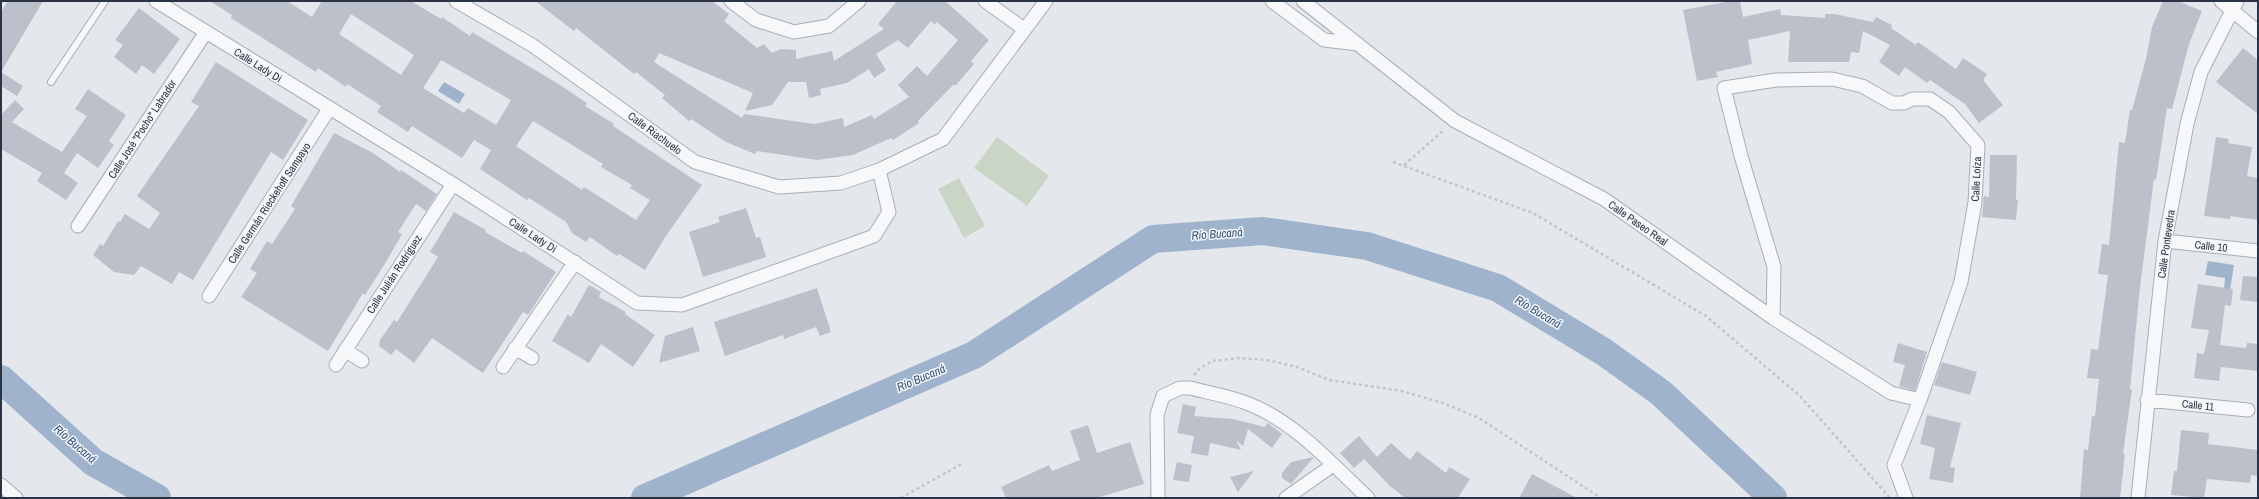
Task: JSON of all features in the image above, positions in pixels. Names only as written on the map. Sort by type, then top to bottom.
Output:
[{"type":"street","name":"Calle Lady Di","points":[[156,1],[453,184],[637,303],[682,305],[874,236],[889,212],[879,170]]},
{"type":"street","name":"Calle Riachuelo","points":[[456,1],[532,45],[694,162],[779,186],[841,183],[879,170],[943,139],[1046,1]]},
{"type":"street","points":[[731,1],[756,20],[794,32],[829,26],[859,1]]},
{"type":"street","points":[[985,1],[1024,29]]},
{"type":"street","points":[[1272,1],[1324,40],[1358,44]]},
{"type":"street","name":"Calle Paseo Real","points":[[1303,1],[1455,121],[1604,199],[1773,318],[1891,393],[1920,400]]},
{"type":"street","points":[[2221,1],[2234,6],[2258,32]]},
{"type":"street","name":"Calle Pontevedra","points":[[2138,498],[2147,400],[2165,240],[2187,124],[2201,72],[2234,6]]},
{"type":"street","name":"Calle José \"Pocho\" Labrador","points":[[78,226],[206,32]]},
{"type":"street","name":"Calle Loíza","points":[[1773,318],[1774,267],[1741,156],[1724,88],[1776,80],[1832,79],[1862,86],[1892,103],[1904,103],[1912,99],[1930,99],[1949,112],[1978,145],[1975,202],[1961,282],[1920,400],[1894,465],[1906,498]]},
{"type":"street","name":"Calle Germán Rieckehoff Sampayo","points":[[209,296],[329,109]]},
{"type":"street","name":"Calle Julián Rodríguez","points":[[336,365],[453,184]]},
{"type":"street","name":"Calle 10","points":[[2165,240],[2258,251]]},
{"type":"street","points":[[503,367],[575,262]]},
{"type":"street","points":[[515,348],[532,358]]},
{"type":"street","points":[[345,350],[362,360]]},
{"type":"street","points":[[1155,497],[1157,415],[1163,396],[1180,388],[1190,388],[1249,404],[1290,427],[1368,498]]},
{"type":"street","name":"Calle 11","points":[[2147,400],[2248,410]]},
{"type":"street","points":[[1286,498],[1333,465]]},
{"type":"street","points":[[1,485],[16,498]]},
{"type":"lane","points":[[51,82],[105,1]]},
{"type":"path","points":[[1404,166],[1455,121]]},
{"type":"path","points":[[1393,162],[1533,213],[1706,316],[1800,396],[1890,498]]},
{"type":"path","points":[[1190,388],[1190,380],[1199,369],[1212,361],[1239,358],[1267,360],[1298,367],[1329,380],[1402,391],[1443,403],[1479,418],[1602,498]]},
{"type":"path","points":[[901,498],[963,463]]},
{"type":"green space","points":[[997,137],[1049,176],[1027,206],[974,168]]},
{"type":"green space","points":[[959,178],[985,226],[964,238],[938,189]]},
{"type":"water","points":[[444,82],[465,94],[459,104],[438,91]]},
{"type":"water","points":[[2208,261],[2234,265],[2230,290],[2224,289],[2225,278],[2205,275]]},
{"type":"building","points":[[8,1],[43,1],[1,72],[1,12]]},
{"type":"building","points":[[210,1],[287,1],[312,17],[322,1],[411,1],[441,19],[442,17],[470,36],[472,32],[560,85],[587,103],[585,106],[614,124],[613,126],[702,185],[663,240],[664,239],[645,270],[619,254],[617,256],[590,237],[586,242],[572,233],[566,222],[529,198],[527,200],[480,169],[491,150],[474,140],[462,158],[412,126],[408,132],[377,112],[381,106],[347,84],[346,87],[318,68],[316,72],[231,18],[232,15]],"holes":[[[351,14],[414,55],[401,75],[339,34]],[[441,60],[511,100],[496,125],[468,108],[464,113],[423,88]],[[533,121],[603,164],[601,167],[632,185],[630,188],[650,200],[636,220],[584,187],[582,190],[516,146]]]},
{"type":"building","points":[[535,1],[712,1],[729,14],[724,21],[757,48],[764,44],[772,53],[781,49],[796,50],[796,59],[832,51],[834,61],[884,29],[878,24],[897,1],[945,1],[989,40],[971,61],[974,64],[956,85],[953,85],[918,121],[919,123],[893,140],[891,138],[853,155],[817,160],[757,151],[755,154],[726,142],[691,119],[689,121],[662,98],[665,95],[636,72],[634,74],[576,28],[574,31]],"holes":[[[931,21],[935,25],[937,22],[958,40],[927,76],[917,66],[898,85],[909,97],[874,119],[872,115],[844,127],[843,118],[814,124],[744,114],[742,118],[654,62],[659,53],[753,93],[745,111],[772,105],[788,82],[806,82],[809,98],[821,95],[820,89],[847,83],[869,69],[874,78],[886,70],[876,54],[898,40],[908,48]]]},
{"type":"building","points":[[1731,1],[1740,1],[1743,17],[1780,9],[1781,15],[1825,18],[1825,14],[1834,14],[1873,22],[1876,17],[1892,25],[1891,28],[1916,45],[1918,42],[1956,69],[1963,58],[1987,74],[1983,80],[2003,105],[1979,123],[1965,104],[1930,80],[1927,83],[1905,67],[1899,76],[1879,62],[1890,45],[1863,31],[1859,53],[1851,52],[1849,62],[1788,62],[1790,31],[1748,40],[1752,64],[1716,72],[1718,77],[1697,81],[1683,10]]},
{"type":"building","points":[[2163,1],[2178,1],[2202,11],[2189,44],[2172,109],[2167,108],[2156,180],[2154,179],[2140,287],[2130,389],[2132,389],[2123,454],[2125,454],[2120,498],[2080,498],[2084,449],[2088,450],[2092,416],[2095,416],[2099,379],[2087,378],[2091,349],[2098,350],[2108,275],[2098,274],[2102,244],[2109,245],[2119,142],[2125,143],[2130,110],[2132,110],[2146,59],[2152,27]]},
{"type":"building","points":[[139,8],[180,39],[154,74],[142,65],[136,74],[114,57],[123,45],[115,40]]},
{"type":"building","points":[[2243,48],[2258,60],[2258,114],[2216,82]]},
{"type":"building","points":[[216,62],[308,120],[283,160],[271,152],[193,280],[179,272],[172,284],[141,266],[134,275],[114,272],[93,255],[100,244],[103,246],[118,221],[120,222],[125,214],[149,229],[160,213],[137,196],[199,106],[191,102]]},
{"type":"building","points":[[1,72],[23,86],[17,96],[1,86]]},
{"type":"building","points":[[88,89],[126,115],[109,141],[114,145],[98,168],[77,153],[64,173],[78,183],[66,200],[37,181],[42,173],[1,149],[1,115],[15,100],[24,109],[12,122],[62,152],[87,116],[75,109]]},
{"type":"building","points":[[334,133],[373,153],[400,172],[401,170],[437,194],[426,211],[416,204],[398,232],[402,234],[386,262],[365,295],[363,293],[328,351],[241,297],[257,273],[250,269],[267,241],[272,244],[295,209],[291,206]]},
{"type":"building","points":[[2216,137],[2229,139],[2228,143],[2252,147],[2247,176],[2258,178],[2258,220],[2230,216],[2230,219],[2204,216]]},
{"type":"building","points":[[1990,155],[2017,155],[2016,200],[2018,200],[2016,220],[1982,217],[1984,196],[1989,197]]},
{"type":"building","points":[[746,208],[756,238],[760,237],[766,257],[703,277],[689,232],[720,222],[718,217]]},
{"type":"building","points":[[454,212],[486,230],[485,232],[522,253],[523,251],[556,272],[528,315],[523,312],[483,373],[432,338],[414,363],[396,349],[391,355],[379,346],[380,340],[394,320],[397,322],[438,257],[430,252]]},
{"type":"building","points":[[2243,276],[2258,277],[2258,302],[2240,300]]},
{"type":"building","points":[[2198,284],[2233,289],[2231,306],[2225,305],[2220,345],[2246,348],[2247,343],[2258,344],[2258,371],[2221,367],[2219,381],[2194,378],[2197,353],[2204,354],[2209,330],[2191,328]]},
{"type":"building","points":[[589,285],[601,292],[599,297],[626,312],[625,314],[655,335],[633,367],[601,344],[589,363],[552,341],[568,314],[571,317]]},
{"type":"building","points":[[817,288],[831,332],[820,336],[816,327],[784,339],[783,335],[725,356],[714,322]]},
{"type":"building","points":[[693,327],[700,351],[659,363],[665,336]]},
{"type":"building","points":[[1898,343],[1927,352],[1915,391],[1899,386],[1905,365],[1893,362]]},
{"type":"building","points":[[1942,362],[1977,372],[1970,395],[1934,385]]},
{"type":"building","points":[[1183,404],[1196,407],[1194,416],[1233,419],[1265,427],[1268,423],[1282,434],[1272,448],[1248,429],[1243,446],[1236,440],[1241,450],[1210,443],[1208,456],[1191,453],[1194,436],[1177,433]]},
{"type":"building","points":[[1927,415],[1961,423],[1950,467],[1955,468],[1953,483],[1929,479],[1935,448],[1920,444]]},
{"type":"building","points":[[1088,425],[1097,453],[1130,442],[1144,484],[1096,498],[1006,498],[1001,487],[1049,465],[1052,471],[1080,460],[1070,431]]},
{"type":"building","points":[[2181,430],[2209,433],[2208,444],[2258,450],[2258,476],[2251,475],[2250,483],[2207,479],[2204,498],[2171,495],[2174,471],[2177,471]]},
{"type":"building","points":[[1359,436],[1377,457],[1391,443],[1410,460],[1417,451],[1446,473],[1449,467],[1470,479],[1458,498],[1405,498],[1390,486],[1364,459],[1354,468],[1340,453]]},
{"type":"building","points":[[1314,457],[1291,484],[1282,478],[1282,473],[1291,462]]},
{"type":"building","points":[[1177,462],[1192,465],[1189,482],[1173,480]]},
{"type":"building","points":[[1254,471],[1238,492],[1230,477]]},
{"type":"building","points":[[1532,474],[1577,498],[1519,498]]},
{"type":"waterway","name":"Río Bucaná","points":[[645,498],[974,355],[1153,239],[1263,231],[1367,246],[1498,288],[1604,352],[1661,393],[1773,498]]},
{"type":"waterway","name":"Río Bucaná","points":[[1,379],[93,462],[157,498]]}]
